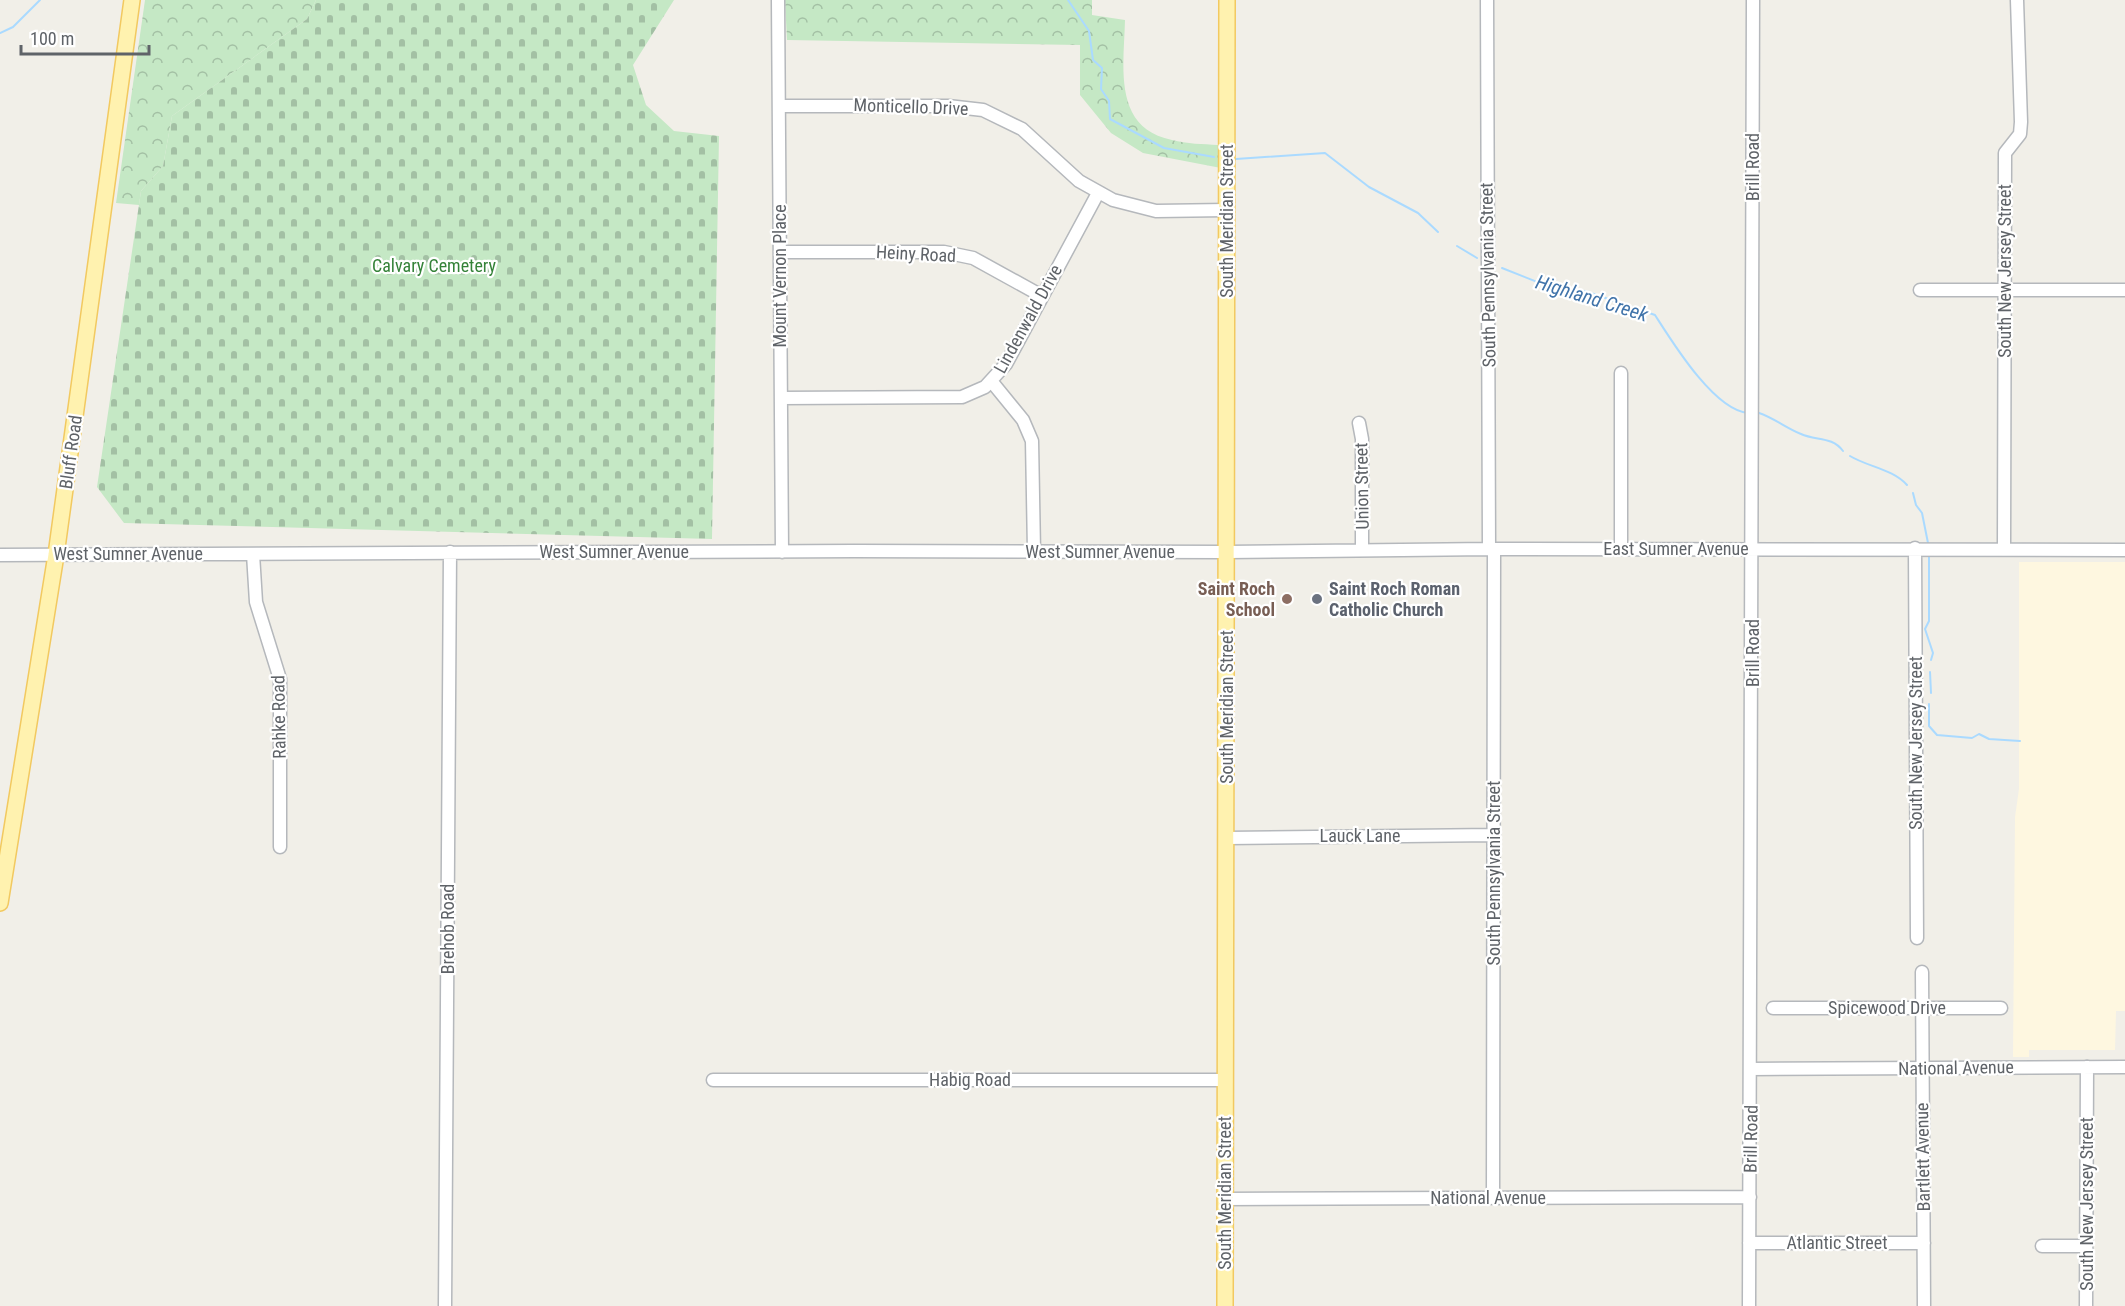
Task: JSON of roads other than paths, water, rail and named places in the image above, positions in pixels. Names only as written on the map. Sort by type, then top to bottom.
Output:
[{"type":"main road","name":"Bluff Road","points":[[0,903],[56,555],[132,0]]},
{"type":"main road","name":"South Meridian Street","points":[[1225,1306],[1228,552],[1227,0]]},
{"type":"street","name":"Mount Vernon Place","points":[[778,0],[782,552]]},
{"type":"street","name":"South Pennsylvania Street","points":[[1487,0],[1494,835],[1493,1198]]},
{"type":"street","name":"Brill Road","points":[[1749,1306],[1753,0]]},
{"type":"street","name":"South New Jersey Street","points":[[2004,548],[2005,153],[2020,134],[2021,122],[2017,0]]},
{"type":"street","name":"Monticello Drive","points":[[780,106],[944,105],[983,110],[1029,133],[1079,181],[1098,193],[1128,206],[1156,211],[1227,210]]},
{"type":"street","name":"Lindenwald Drive","points":[[781,398],[954,398],[970,394],[992,382],[1005,366],[1098,193]]},
{"type":"street","name":"Heiny Road","points":[[780,252],[944,252],[973,258],[1042,296]]},
{"type":"street","points":[[1920,290],[2125,290]]},
{"type":"street","points":[[1621,373],[1621,549]]},
{"type":"street","points":[[992,382],[1026,426],[1032,441],[1035,551]]},
{"type":"street","name":"Union Street","points":[[1359,423],[1362,439],[1362,550]]},
{"type":"street","name":"East Sumner Avenue","points":[[1228,552],[1915,548],[2125,550]]},
{"type":"street","name":"South New Jersey Street","points":[[1915,548],[1917,938]]},
{"type":"street","name":"West Sumner Avenue","points":[[0,555],[450,552],[1228,552]]},
{"type":"street","name":"Brehob Road","points":[[446,1306],[450,552]]},
{"type":"street","name":"Rahke Road","points":[[253,554],[256,602],[280,679],[280,847]]},
{"type":"street","name":"Lauck Lane","points":[[1227,838],[1494,835]]},
{"type":"street","name":"Bartlett Avenue","points":[[1922,972],[1924,1306]]},
{"type":"street","name":"Spicewood Drive","points":[[1773,1008],[2001,1008]]},
{"type":"street","name":"South New Jersey Street","points":[[2086,1306],[2087,1067]]},
{"type":"street","name":"National Avenue","points":[[1751,1069],[2125,1067]]},
{"type":"street","name":"Habig Road","points":[[713,1080],[1226,1080]]},
{"type":"street","name":"National Avenue","points":[[1225,1199],[1750,1197]]},
{"type":"street","name":"Atlantic Street","points":[[1749,1244],[1924,1243]]},
{"type":"street","points":[[2042,1246],[2086,1246]]},
{"type":"waterway","name":"Highland Creek","points":[[0,33],[13,27],[40,0]]},
{"type":"waterway","name":"Highland Creek","points":[[1068,0],[1089,31],[1093,60],[1102,68],[1101,89],[1109,101],[1110,119],[1164,148],[1214,157]]},
{"type":"waterway","name":"Highland Creek","points":[[1236,159],[1325,153],[1369,187],[1418,213],[1438,232]]},
{"type":"waterway","name":"Highland Creek","points":[[1457,246],[1477,258]]},
{"type":"waterway","name":"Highland Creek","points":[[1502,268],[1555,289],[1585,291],[1655,315],[1683,358],[1708,388],[1735,409],[1748,413]]},
{"type":"waterway","name":"Highland Creek","points":[[1759,413],[1801,434],[1834,443],[1843,451]]},
{"type":"waterway","name":"Highland Creek","points":[[1850,456],[1895,475],[1907,485]]},
{"type":"waterway","name":"Highland Creek","points":[[1913,493],[1916,505],[1922,513],[1928,543]]},
{"type":"waterway","name":"Highland Creek","points":[[1929,554],[1929,621],[1925,629],[1933,653],[1931,660]]},
{"type":"waterway","name":"Highland Creek","points":[[1930,672],[1931,693]]},
{"type":"waterway","name":"Highland Creek","points":[[1929,704],[1929,726],[1937,735],[1972,738],[1979,734],[1989,739],[2020,741]]},
{"type":"place","name":"Saint Roch School","points":[[1287,599]]},
{"type":"place","name":"Saint Roch Roman Catholic Church","points":[[1317,599]]},
{"type":"park label","name":"Calvary Cemetery","points":[[434,266]]}]
